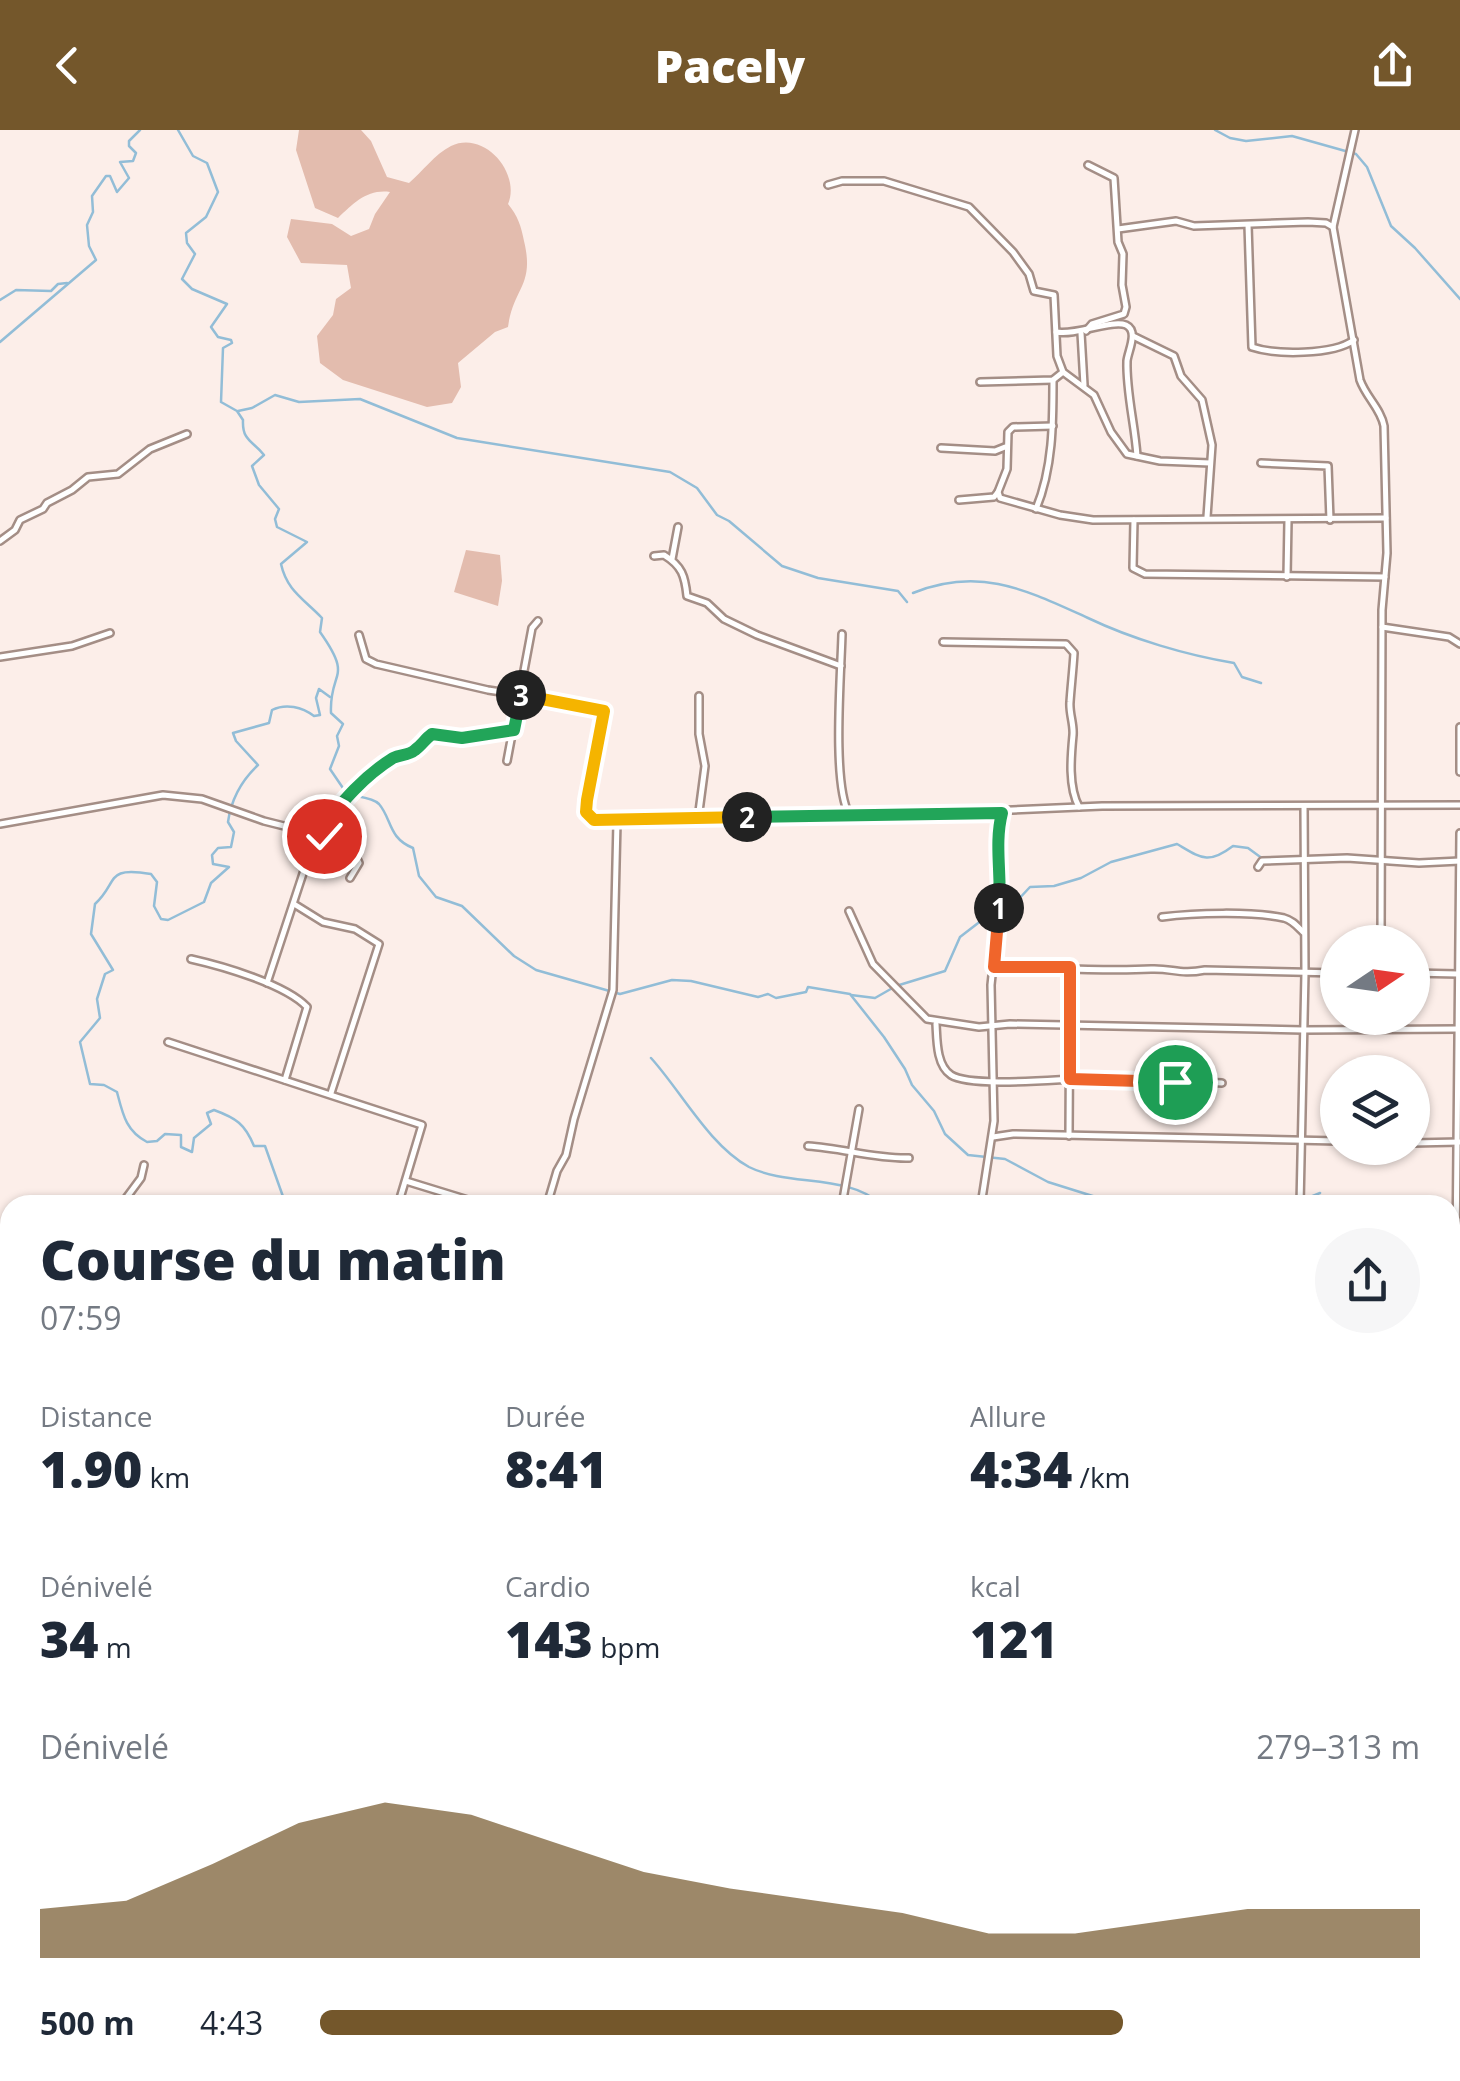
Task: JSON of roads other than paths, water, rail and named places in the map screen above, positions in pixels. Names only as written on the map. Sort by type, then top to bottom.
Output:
[{"type":"street","points":[[1354,130],[1333,227],[1366,396],[1382,416],[1386,518],[1381,925]]},
{"type":"street","points":[[1084,385],[1084,332],[1092,324],[1126,312],[1114,178],[1088,165]]},
{"type":"street","points":[[828,185],[842,181],[884,182],[969,207],[1012,252],[1029,274],[1034,291],[1054,295],[1057,356],[1063,372],[1094,395],[1111,432],[1127,454],[1210,464]]},
{"type":"street","points":[[1118,230],[1176,221],[1194,226],[1308,222],[1333,227]]},
{"type":"street","points":[[1248,224],[1252,347],[1285,353],[1336,351],[1354,340]]},
{"type":"street","points":[[1056,332],[1126,325],[1133,336],[1174,356],[1181,376],[1202,400],[1212,444],[1207,517]]},
{"type":"street","points":[[1133,336],[1127,361],[1138,456]]},
{"type":"street","points":[[980,382],[1053,380],[1063,372]]},
{"type":"street","points":[[1036,509],[1048,475],[1054,426],[1053,380]]},
{"type":"street","points":[[998,496],[1006,469],[1008,432],[1013,427],[1054,426]]},
{"type":"street","points":[[0,541],[15,530],[20,520],[88,477],[118,474],[150,450],[187,434]]},
{"type":"street","points":[[941,448],[995,451],[1005,447]]},
{"type":"street","points":[[1261,462],[1328,466],[1330,520]]},
{"type":"street","points":[[958,500],[998,496],[1036,509],[1093,520],[1386,518]]},
{"type":"street","points":[[1134,519],[1135,571],[1385,577]]},
{"type":"street","points":[[1287,577],[1288,520]]},
{"type":"street","points":[[672,559],[678,527]]},
{"type":"street","points":[[654,556],[672,559],[684,574],[688,596],[707,602],[724,619],[841,666]]},
{"type":"street","points":[[508,761],[532,628],[538,620]]},
{"type":"street","points":[[1382,627],[1448,636],[1460,644]]},
{"type":"street","points":[[0,656],[72,646],[110,633]]},
{"type":"street","points":[[842,634],[842,802],[849,814]]},
{"type":"street","points":[[359,635],[366,659],[376,664],[604,711],[590,772],[586,812],[594,820],[849,814],[857,817],[1079,808],[1460,804]]},
{"type":"street","points":[[944,642],[1066,644],[1074,654],[1069,699],[1074,732],[1070,751],[1074,800],[1079,808]]},
{"type":"street","points":[[698,820],[705,766],[699,734],[699,696]]},
{"type":"street","points":[[1460,727],[1460,772]]},
{"type":"street","points":[[267,983],[316,834],[357,782],[398,755],[418,749],[432,734],[462,738],[514,730]]},
{"type":"street","points":[[0,824],[163,796],[202,799],[348,846],[359,863],[350,878]]},
{"type":"street","points":[[1300,1195],[1304,806]]},
{"type":"street","points":[[983,1195],[993,1137],[992,1026],[1001,865],[998,828],[1002,813]]},
{"type":"street","points":[[550,1195],[566,1155],[612,993],[616,822]]},
{"type":"street","points":[[1458,1195],[1460,833]]},
{"type":"street","points":[[1258,867],[1262,862],[1304,860],[1460,861]]},
{"type":"street","points":[[294,904],[323,922],[355,929],[379,944],[331,1094]]},
{"type":"street","points":[[849,911],[874,964],[891,986],[936,1023],[1320,1030]]},
{"type":"street","points":[[1162,916],[1287,919],[1304,932]]},
{"type":"street","points":[[191,960],[267,983],[292,994],[307,1007],[285,1080]]},
{"type":"street","points":[[994,967],[1130,972],[1154,968],[1184,974],[1205,970],[1320,972]]},
{"type":"street","points":[[1070,967],[1070,1136]]},
{"type":"street","points":[[1430,973],[1458,974]]},
{"type":"street","points":[[936,1023],[942,1066],[951,1075],[994,1080],[1222,1083]]},
{"type":"street","points":[[1430,1029],[1458,1029]]},
{"type":"street","points":[[168,1042],[422,1125],[401,1195]]},
{"type":"street","points":[[844,1195],[859,1109]]},
{"type":"street","points":[[993,1137],[1136,1134],[1320,1141]]},
{"type":"street","points":[[1430,1143],[1458,1142]]},
{"type":"street","points":[[808,1146],[909,1158]]},
{"type":"street","points":[[128,1195],[144,1165]]},
{"type":"street","points":[[406,1181],[452,1195]]},
{"type":"waterway","points":[[0,342],[96,260],[89,246],[87,225],[93,212],[92,196],[106,176],[110,176],[117,192],[129,178],[120,162],[133,161],[136,153],[129,141],[140,130]]},
{"type":"waterway","points":[[178,130],[193,156],[207,163],[218,192],[206,217],[186,233],[187,243],[195,254],[182,279],[192,289],[227,304],[211,327],[218,337],[232,343],[223,348],[221,402],[237,411],[246,437],[264,455],[252,466],[259,485],[279,509],[277,527],[307,542],[281,564],[292,588],[322,618],[320,632],[336,659],[338,674],[331,713],[343,724],[330,769],[347,794],[379,804],[395,834],[413,848],[419,876],[436,897],[462,906],[514,956],[536,970],[620,994],[672,980],[758,997],[768,994],[776,998],[806,992],[808,987],[850,994],[884,1037],[945,1134],[968,1155],[1005,1159],[1048,1182],[1089,1195]]},
{"type":"waterway","points":[[1215,130],[1246,141],[1292,136],[1356,154],[1367,167],[1391,226],[1460,299]]},
{"type":"waterway","points":[[0,300],[16,290],[51,291],[58,284],[67,283]]},
{"type":"waterway","points":[[238,411],[275,395],[299,402],[360,399],[457,438],[670,472],[697,488],[717,515],[782,566],[818,578],[898,591],[907,602]]},
{"type":"waterway","points":[[913,593],[960,582],[1002,585],[1044,598],[1141,639],[1234,663],[1242,677],[1261,683]]},
{"type":"waterway","points":[[282,1195],[265,1146],[254,1146],[239,1123],[214,1110],[207,1113],[211,1124],[194,1138],[192,1152],[181,1147],[181,1135],[165,1134],[157,1141],[147,1142],[140,1138],[126,1122],[117,1092],[104,1085],[90,1084],[80,1042],[100,1018],[97,999],[105,974],[113,970],[91,934],[95,904],[114,878],[126,872],[151,874],[157,882],[154,906],[161,919],[168,920],[204,902],[211,883],[229,867],[213,864],[212,855],[218,848],[231,847],[234,832],[228,822],[232,806],[242,784],[258,765],[233,733],[269,723],[272,710],[283,707],[320,715],[316,698],[319,689],[330,697]]},
{"type":"waterway","points":[[851,995],[875,998],[896,986],[945,971],[960,937],[995,910],[1016,902],[1030,887],[1054,886],[1081,878],[1111,862],[1177,844],[1205,857],[1217,856],[1233,846],[1248,848],[1263,859]]},
{"type":"waterway","points":[[651,1058],[708,1132],[749,1167],[782,1177],[836,1184],[868,1195]]},
{"type":"waterway","points":[[1315,1195],[1320,1193]]}]
